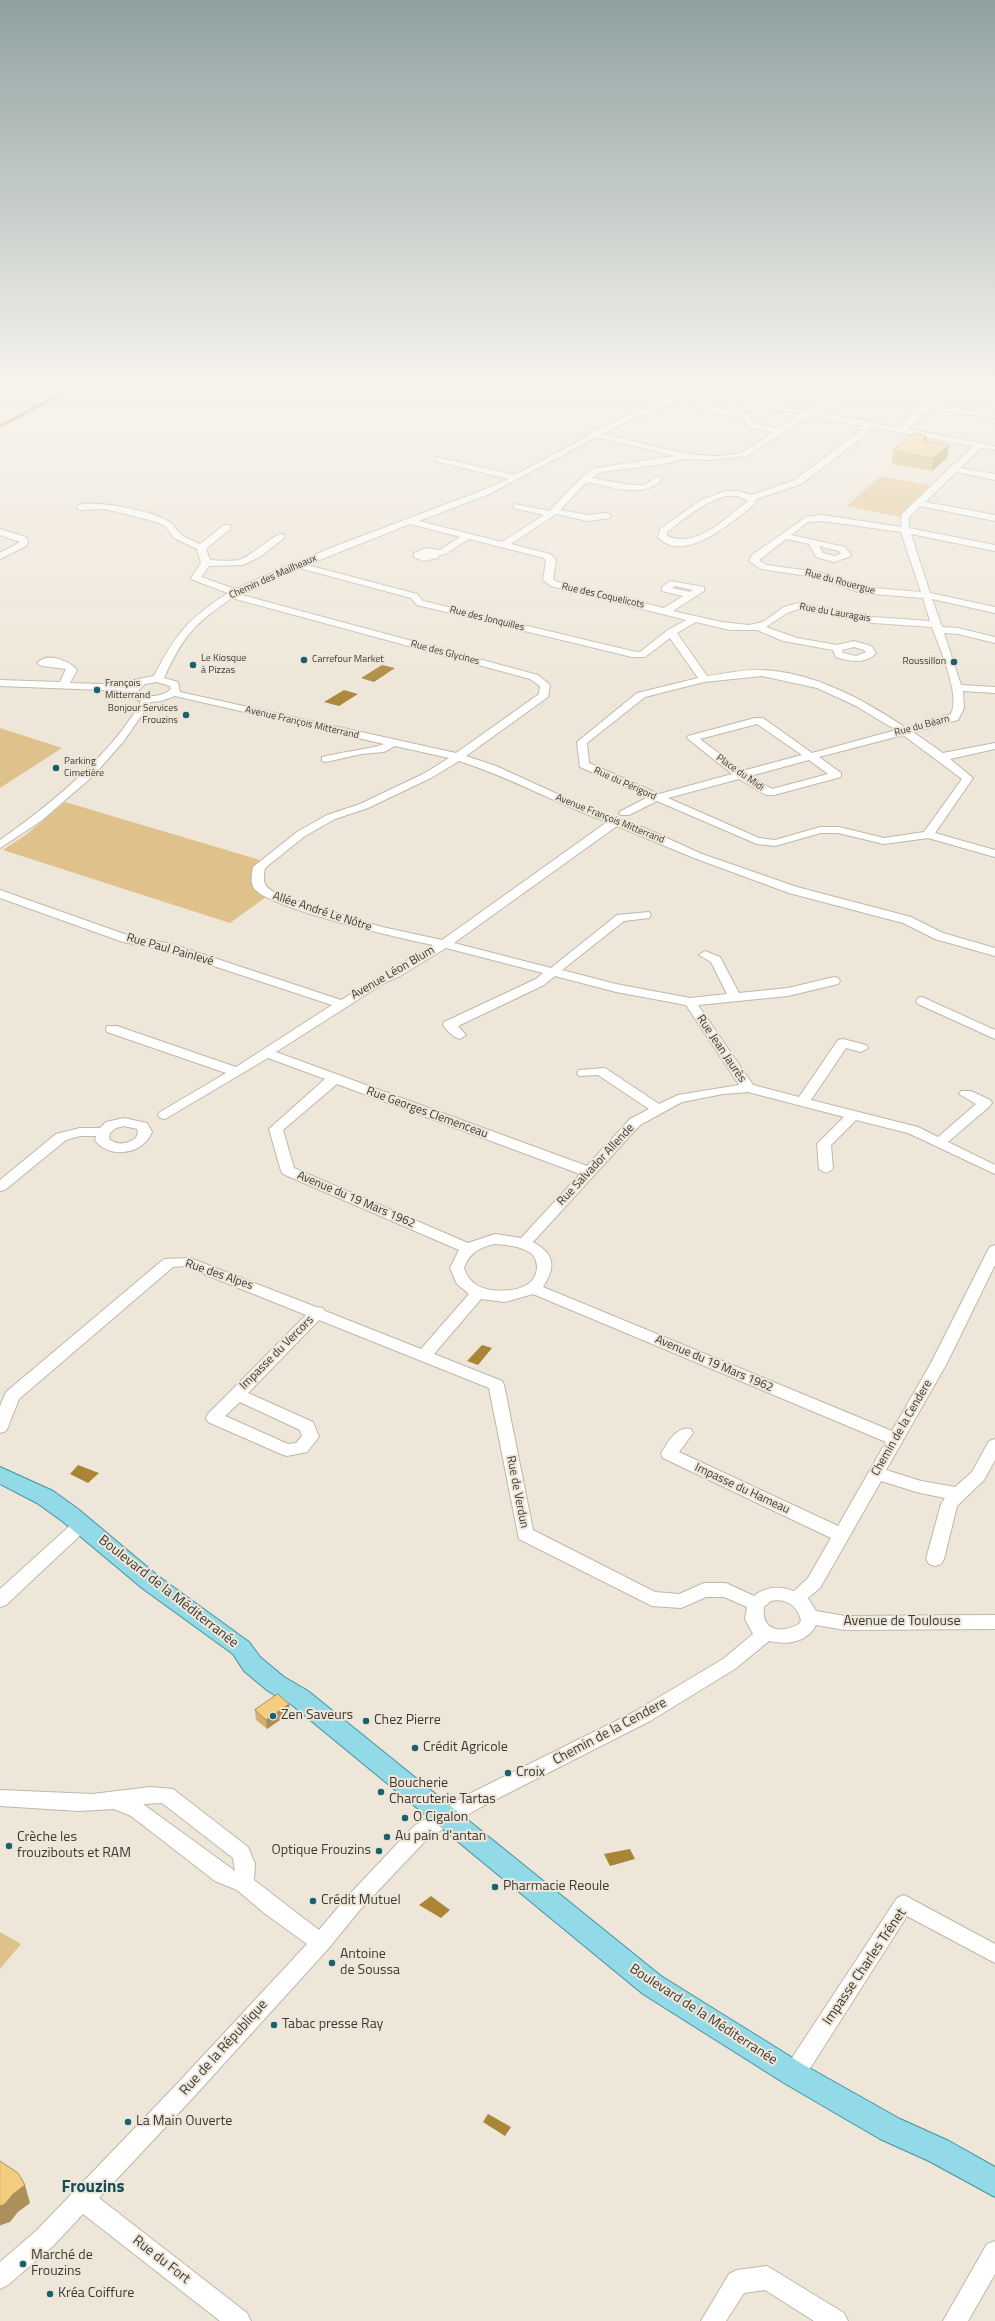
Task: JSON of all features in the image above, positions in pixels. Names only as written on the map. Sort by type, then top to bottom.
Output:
[{"type":"main road","name":"Boulevard de la Méditerranée","points":[[0,1475],[45,1497],[81,1524],[150,1582],[241,1648],[252,1664],[276,1684],[300,1698],[470,1836],[631,1970],[794,2074],[890,2129],[939,2152],[995,2183]]},
{"type":"street","name":"Chemin des Mailheaux","points":[[158,679],[174,646],[187,629],[205,612],[233,594],[298,565],[483,493]]},
{"type":"street","points":[[504,545],[553,513],[572,493]]},
{"type":"street","points":[[726,493],[713,495],[663,531],[662,537],[681,543],[700,539],[752,502],[751,498]]},
{"type":"street","points":[[730,493],[751,498],[767,493]]},
{"type":"street","points":[[905,530],[905,516],[928,493]]},
{"type":"street","points":[[918,502],[995,518]]},
{"type":"street","points":[[81,507],[91,505],[105,506],[165,522],[177,536],[201,548],[206,563]]},
{"type":"street","points":[[517,506],[588,518],[607,516]]},
{"type":"street","name":"Rue du Rouergue","points":[[927,595],[886,594],[861,590],[816,574],[764,567],[754,561],[755,557],[806,520],[822,518],[905,530],[995,548]]},
{"type":"street","name":"Rue des Coquelicots","points":[[409,521],[550,558],[548,580],[554,584],[694,619]]},
{"type":"street","points":[[201,548],[228,527]]},
{"type":"street","name":"Rue du Béarn","points":[[625,813],[655,798],[739,774],[954,718],[960,711],[957,688],[905,530]]},
{"type":"street","points":[[0,532],[23,539],[24,542],[22,546],[0,556]]},
{"type":"street","points":[[206,563],[240,563],[258,554],[281,536]]},
{"type":"street","points":[[434,553],[442,552],[467,536]]},
{"type":"street","points":[[785,536],[812,542]]},
{"type":"street","points":[[206,563],[196,578],[233,594]]},
{"type":"street","name":"Rue des Jonquilles","points":[[298,565],[414,596],[420,603],[632,654],[642,655],[671,632]]},
{"type":"street","name":"Rue des Glycines","points":[[233,594],[534,677],[545,685],[544,695],[458,757]]},
{"type":"street","points":[[666,611],[691,595]]},
{"type":"street","points":[[927,595],[995,610]]},
{"type":"street","name":"Rue du Lauragais","points":[[759,627],[768,624],[788,607],[798,606],[873,620],[937,627],[995,640]]},
{"type":"street","points":[[704,679],[671,632],[694,619],[728,626],[759,627],[766,632],[799,642],[838,648]]},
{"type":"street","points":[[0,683],[68,675],[79,671],[85,675]]},
{"type":"street","name":"Rue du Périgord","points":[[762,673],[820,686],[863,706],[903,732],[942,757],[968,778],[928,835],[884,841],[868,839],[839,830],[820,830],[775,843],[757,841],[655,798],[584,765],[582,742],[641,695],[704,679],[762,673]]},
{"type":"street","points":[[68,675],[133,688],[142,681],[158,679],[174,684],[176,690],[162,698],[147,698],[134,694],[133,688]]},
{"type":"street","points":[[957,688],[995,690]]},
{"type":"street","name":"Avenue François Mitterrand","points":[[173,693],[458,757],[492,768],[586,811],[643,831],[698,856],[793,890],[907,920],[939,936],[995,952]]},
{"type":"street","points":[[0,845],[42,814],[95,767],[126,732],[147,698]]},
{"type":"street","name":"Place du Midi","points":[[759,720],[807,756],[837,775],[770,793],[739,774],[692,738],[759,720]]},
{"type":"street","points":[[326,759],[361,751],[384,749],[392,743]]},
{"type":"street","points":[[942,757],[995,746]]},
{"type":"street","name":"Allée André Le Nôtre","points":[[444,944],[378,930],[274,898],[259,887],[257,873],[266,861],[301,834],[331,817],[364,806],[428,776],[458,757]]},
{"type":"street","name":"Avenue Léon Blum","points":[[164,1115],[237,1072],[341,1004],[444,944],[615,822]]},
{"type":"street","points":[[928,835],[995,854]]},
{"type":"street","name":"Rue Paul Painlevé","points":[[0,894],[127,938],[168,947],[341,1004]]},
{"type":"street","points":[[460,1036],[449,1025],[540,982],[621,918],[644,915]]},
{"type":"street","name":"Rue Jean Jaurès","points":[[444,944],[616,988],[690,1002],[748,1088],[913,1130],[995,1170]]},
{"type":"street","points":[[705,955],[716,960],[736,998]]},
{"type":"street","points":[[690,1002],[788,992],[834,981]]},
{"type":"street","points":[[922,1001],[995,1035]]},
{"type":"street","points":[[112,1030],[237,1072]]},
{"type":"street","points":[[803,1101],[843,1043],[861,1048]]},
{"type":"street","name":"Rue Georges Clemenceau","points":[[266,1053],[589,1172]]},
{"type":"street","points":[[584,1073],[600,1071],[658,1109]]},
{"type":"street","name":"Avenue du 19 Mars 1962","points":[[334,1079],[276,1129],[288,1170],[468,1248]]},
{"type":"street","name":"Rue Salvador Allende","points":[[524,1243],[635,1122],[678,1099],[723,1090],[748,1088]]},
{"type":"street","points":[[940,1142],[985,1103],[966,1094]]},
{"type":"street","points":[[826,1169],[824,1144],[854,1114]]},
{"type":"street","points":[[0,1187],[61,1137],[80,1132],[103,1132]]},
{"type":"street","points":[[495,1239],[510,1239],[524,1243],[539,1252],[546,1264],[545,1276],[534,1289],[518,1295],[501,1297],[478,1293],[466,1285],[458,1275],[459,1260],[468,1248],[480,1242],[495,1239]]},
{"type":"street","name":"Chemin de la Cendere","points":[[796,1599],[814,1583],[939,1363],[989,1259],[995,1250]]},
{"type":"street","name":"Rue des Alpes","points":[[0,1427],[12,1396],[169,1262],[185,1261],[195,1264],[424,1354]]},
{"type":"street","name":"Avenue du 19 Mars 1962","points":[[534,1289],[895,1439]]},
{"type":"street","points":[[424,1354],[478,1293]]},
{"type":"street","name":"Impasse du Vercors","points":[[237,1394],[307,1426],[311,1437],[301,1448],[287,1450],[214,1418],[237,1394],[318,1312]]},
{"type":"street","name":"Rue de Verdun","points":[[424,1354],[496,1385],[525,1534],[652,1599],[681,1601],[704,1590],[726,1590],[756,1604]]},
{"type":"street","name":"Impasse du Hameau","points":[[685,1433],[669,1454],[840,1535]]},
{"type":"street","points":[[935,1559],[949,1504],[978,1476],[995,1445]]},
{"type":"street","points":[[876,1473],[920,1487],[958,1494]]},
{"type":"street","points":[[0,1600],[81,1524]]},
{"type":"street","points":[[774,1594],[789,1595],[796,1599],[806,1607],[809,1617],[808,1625],[795,1635],[786,1637],[767,1633],[756,1623],[753,1616],[756,1604],[766,1596],[774,1594]]},
{"type":"street","name":"Avenue de Toulouse","points":[[809,1617],[845,1622],[995,1622]]},
{"type":"street","name":"Chemin de la Cendere","points":[[445,1817],[643,1716],[729,1664],[767,1633]]},
{"type":"street","points":[[0,1798],[72,1803],[115,1801],[153,1793],[166,1795],[241,1853],[245,1864],[244,1884]]},
{"type":"street","points":[[115,1801],[138,1810],[222,1875],[244,1884],[271,1907],[321,1943]]},
{"type":"street","name":"Rue de la République","points":[[0,2277],[45,2238],[183,2093],[321,1943],[352,1905],[421,1832],[445,1817]]},
{"type":"street","name":"Impasse Charles Trénet","points":[[794,2074],[904,1904],[995,1954]]},
{"type":"street","name":"Rue du Fort","points":[[82,2199],[239,2321]]},
{"type":"street","points":[[955,2321],[995,2252]]},
{"type":"street","points":[[713,2321],[737,2282],[766,2278],[836,2321]]},
{"type":"shaded area","points":[[861,493],[922,493],[900,517],[847,506]]},
{"type":"shaded area","points":[[382,665],[395,668],[374,682],[361,678]]},
{"type":"shaded area","points":[[344,690],[358,694],[339,706],[324,702]]},
{"type":"shaded area","points":[[0,728],[62,748],[0,788]]},
{"type":"shaded area","points":[[65,802],[260,860],[254,871],[253,880],[256,889],[266,897],[230,923],[3,850],[27,834]]},
{"type":"shaded area","points":[[482,1345],[492,1348],[478,1365],[467,1361]]},
{"type":"shaded area","points":[[78,1465],[99,1473],[88,1483],[70,1474]]},
{"type":"shaded area","points":[[630,1849],[635,1859],[610,1866],[604,1854]]},
{"type":"shaded area","points":[[431,1896],[450,1910],[441,1918],[419,1905]]},
{"type":"shaded area","points":[[0,1932],[21,1944],[0,1969]]},
{"type":"shaded area","points":[[488,2114],[511,2127],[505,2136],[483,2122]]},
{"type":"building","points":[[278,1694],[289,1704],[266,1720],[255,1710]]},
{"type":"building","points":[[0,2161],[18,2173],[25,2185],[13,2194],[5,2204],[0,2206]]},
{"type":"place","name":"Carrefour Market","points":[[304,660]]},
{"type":"place","name":"Roussillon","points":[[954,662]]},
{"type":"place","name":"Le Kiosque à Pizzas","points":[[193,665]]},
{"type":"place","name":"François Mitterrand","points":[[97,690]]},
{"type":"place","name":"Bonjour Services Frouzins","points":[[186,715]]},
{"type":"place","name":"Parking Cimetière","points":[[56,768]]},
{"type":"place","name":"Zen Saveurs","points":[[273,1716]]},
{"type":"place","name":"Chez Pierre","points":[[366,1721]]},
{"type":"place","name":"Crédit Agricole","points":[[415,1748]]},
{"type":"place","name":"Croix","points":[[508,1773]]},
{"type":"place","name":"Boucherie Charcuterie Tartas","points":[[381,1792]]},
{"type":"place","name":"O Cigalon","points":[[405,1818]]},
{"type":"place","name":"Au pain d'antan","points":[[387,1837]]},
{"type":"place","name":"Crèche les frouzibouts et RAM","points":[[9,1846]]},
{"type":"place","name":"Optique Frouzins","points":[[379,1851]]},
{"type":"place","name":"Pharmacie Reoule","points":[[495,1887]]},
{"type":"place","name":"Crédit Mutuel","points":[[313,1901]]},
{"type":"place","name":"Antoine de Soussa","points":[[332,1963]]},
{"type":"place","name":"Tabac presse Ray","points":[[274,2025]]},
{"type":"place","name":"La Main Ouverte","points":[[128,2122]]},
{"type":"place","name":"Marché de Frouzins","points":[[23,2264]]},
{"type":"place","name":"Kréa Coiffure","points":[[50,2294]]},
{"type":"district","name":"Frouzins","points":[[93,2188]]}]
